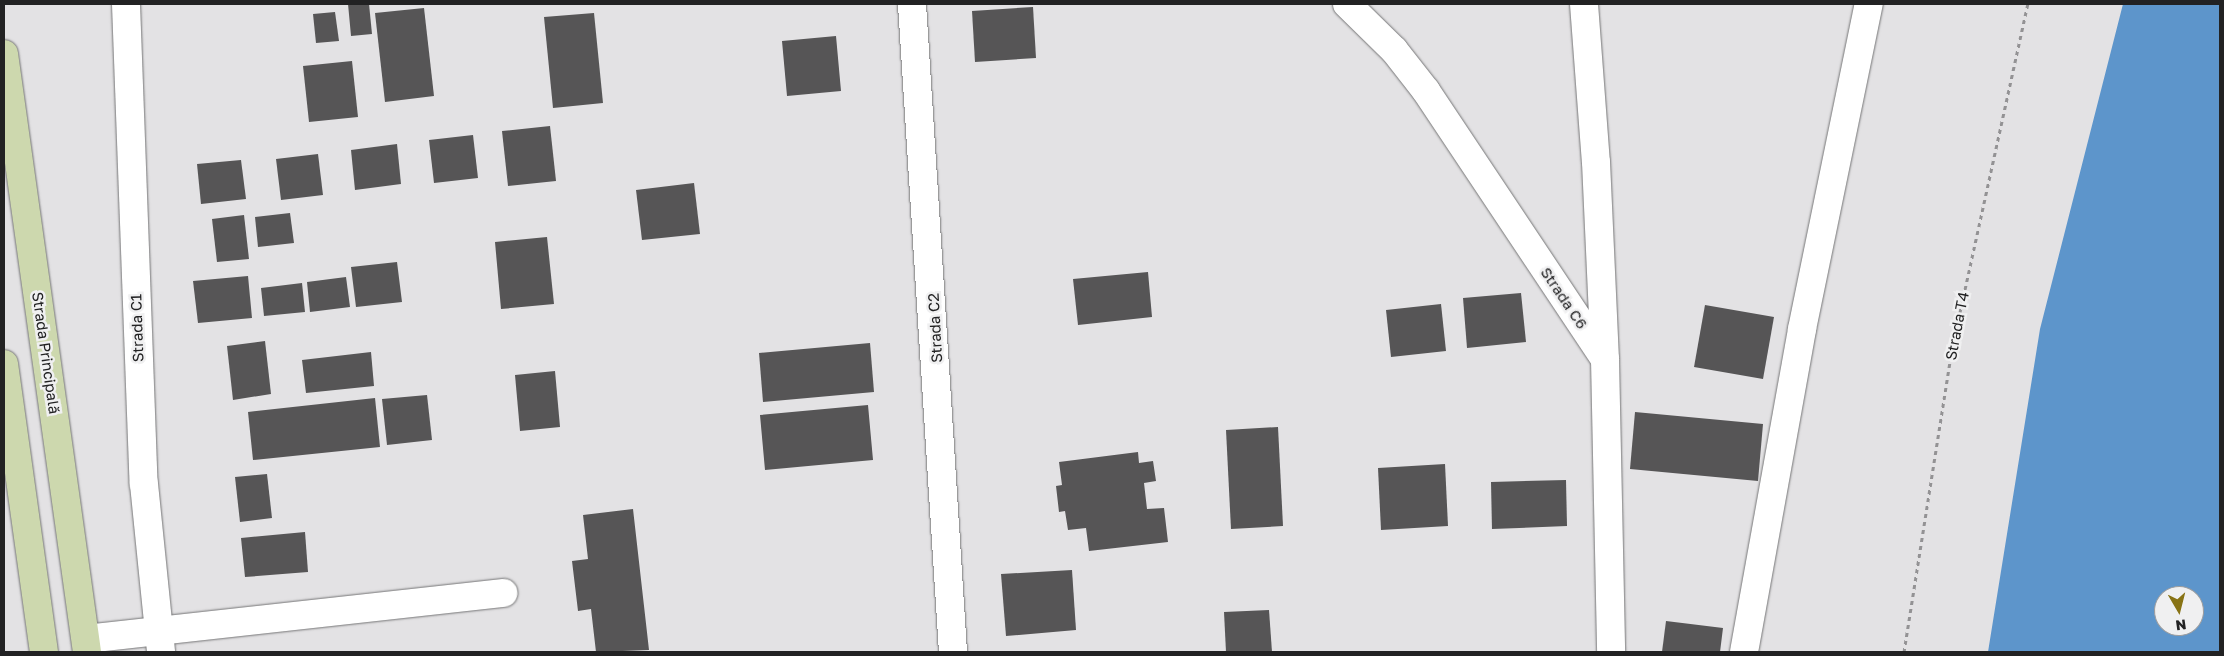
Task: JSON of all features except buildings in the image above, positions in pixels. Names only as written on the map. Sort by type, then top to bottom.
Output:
[{"type":"main road","name":"Strada Principală","points":[[4,54],[86,646]]},
{"type":"main road","points":[[4,364],[44,652]]},
{"type":"street","name":"Strada C1","points":[[126,4],[143,474],[159,642]]},
{"type":"street","name":"Strada C2","points":[[912,4],[953,652]]},
{"type":"street","name":"Strada C6","points":[[1347,4],[1394,50],[1426,91],[1605,359]]},
{"type":"street","points":[[1584,4],[1596,162],[1605,359],[1612,652]]},
{"type":"street","points":[[1744,652],[1802,329],[1869,4]]},
{"type":"street","points":[[86,646],[159,642],[503,593]]},
{"type":"path","name":"Strada T4","points":[[1904,652],[1953,344],[2028,4]]},
{"type":"water","points":[[2123,4],[2220,4],[2220,652],[1988,652],[2040,329]]}]
